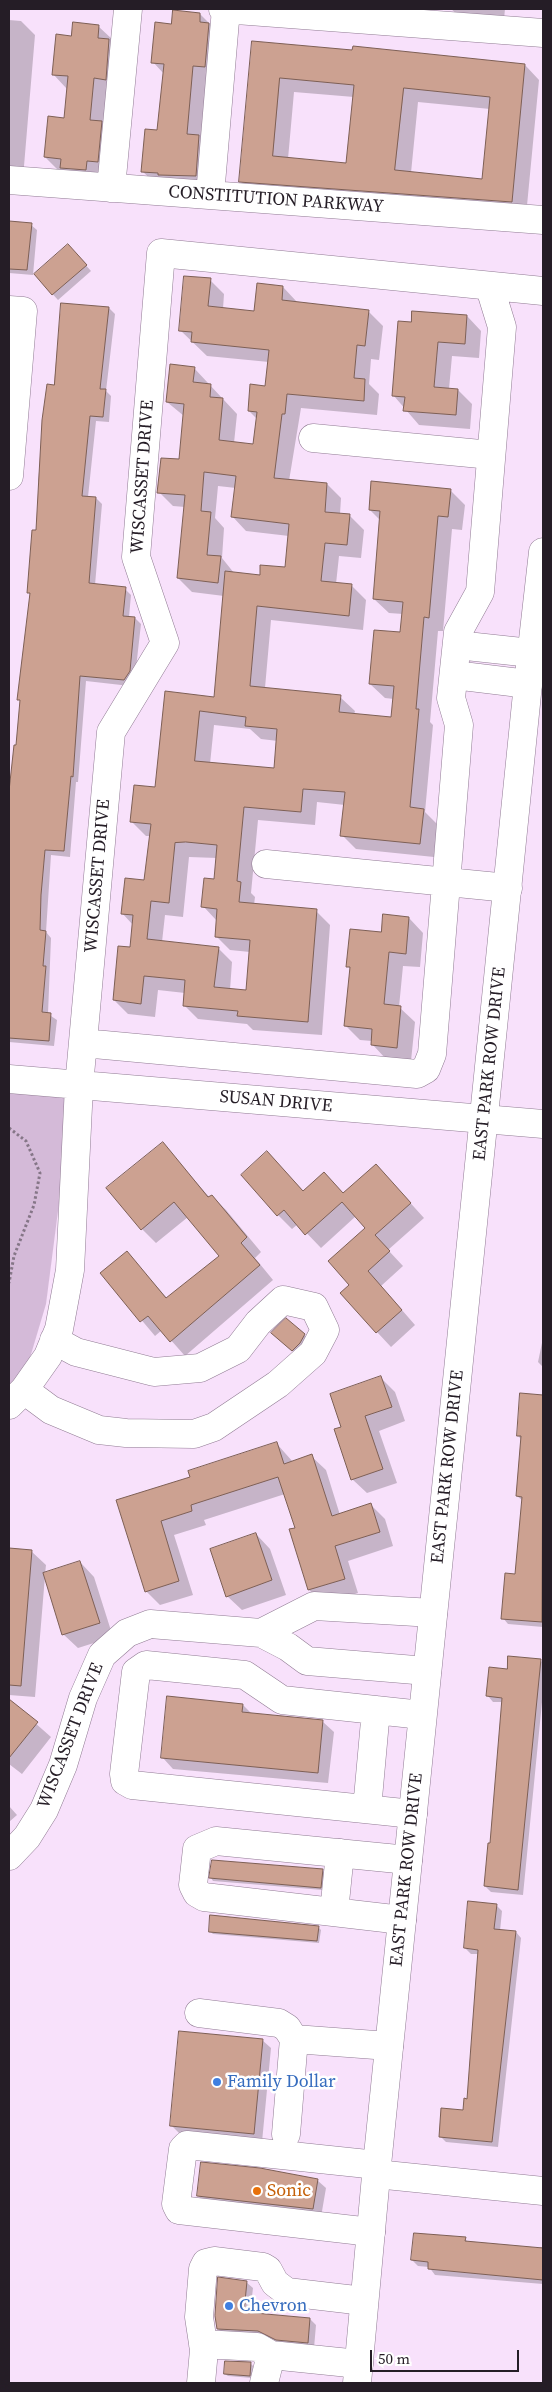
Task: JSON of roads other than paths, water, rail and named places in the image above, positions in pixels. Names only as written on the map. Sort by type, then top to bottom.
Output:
[{"type":"main road","points":[[110,188],[128,9]]},
{"type":"main road","points":[[210,195],[224,9],[543,33]]},
{"type":"main road","name":"CONSTITUTION PARKWAY","points":[[9,180],[543,220]]},
{"type":"main road","name":"WISCASSET DRIVE","points":[[16,1398],[48,1356],[59,1329],[70,1270],[79,1086],[111,732],[165,643],[136,557],[161,254],[490,288],[543,291]]},
{"type":"main road","points":[[82,1049],[417,1074],[426,1069],[432,1054],[448,882],[459,725],[452,698],[458,632],[480,592],[502,327],[490,288]]},
{"type":"main road","points":[[9,476],[16,310]]},
{"type":"main road","points":[[313,438],[491,455]]},
{"type":"main road","name":"EAST PARK ROW DRIVE","points":[[358,2373],[376,2170],[422,1715],[543,552]]},
{"type":"main road","points":[[457,645],[531,653]]},
{"type":"main road","points":[[454,675],[528,684]]},
{"type":"main road","points":[[266,864],[508,888]]},
{"type":"main road","name":"SUSAN DRIVE","points":[[9,1079],[543,1124]]},
{"type":"main road","points":[[16,1398],[99,1430],[126,1434],[194,1434],[214,1427],[278,1384],[313,1354],[325,1330],[314,1306],[282,1300],[258,1323],[238,1349],[200,1368],[154,1372],[76,1352],[54,1340]]},
{"type":"main road","points":[[261,1633],[314,1606],[433,1614]]},
{"type":"main road","name":"WISCASSET DRIVE","points":[[9,1856],[27,1837],[44,1810],[63,1765],[83,1698],[102,1655],[126,1633],[150,1624],[261,1633],[288,1647],[307,1661],[427,1672]]},
{"type":"main road","points":[[412,1814],[132,1785],[125,1781],[124,1774],[136,1672],[146,1665],[245,1675],[282,1700],[422,1715]]},
{"type":"main road","points":[[367,1809],[376,1710]]},
{"type":"main road","points":[[402,1920],[204,1897],[196,1893],[193,1884],[197,1849],[216,1841],[408,1860]]},
{"type":"main road","points":[[334,1912],[340,1853]]},
{"type":"main road","points":[[199,2012],[279,2023],[287,2028],[294,2039],[286,2134]]},
{"type":"main road","points":[[294,2039],[389,2046]]},
{"type":"main road","points":[[371,2232],[179,2210],[176,2204],[183,2149],[187,2145],[376,2170],[543,2188]]},
{"type":"main road","points":[[201,2383],[203,2344],[199,2317],[203,2269],[206,2263],[214,2261],[263,2267],[268,2270],[275,2283],[287,2292],[364,2301]]},
{"type":"main road","points":[[203,2344],[256,2347],[271,2355],[358,2373]]},
{"type":"main road","points":[[264,2383],[271,2355]]},
{"type":"place","name":"Family Dollar","points":[[217,2082]]},
{"type":"place","name":"Sonic","points":[[257,2191]]},
{"type":"place","name":"Chevron","points":[[229,2306]]}]
